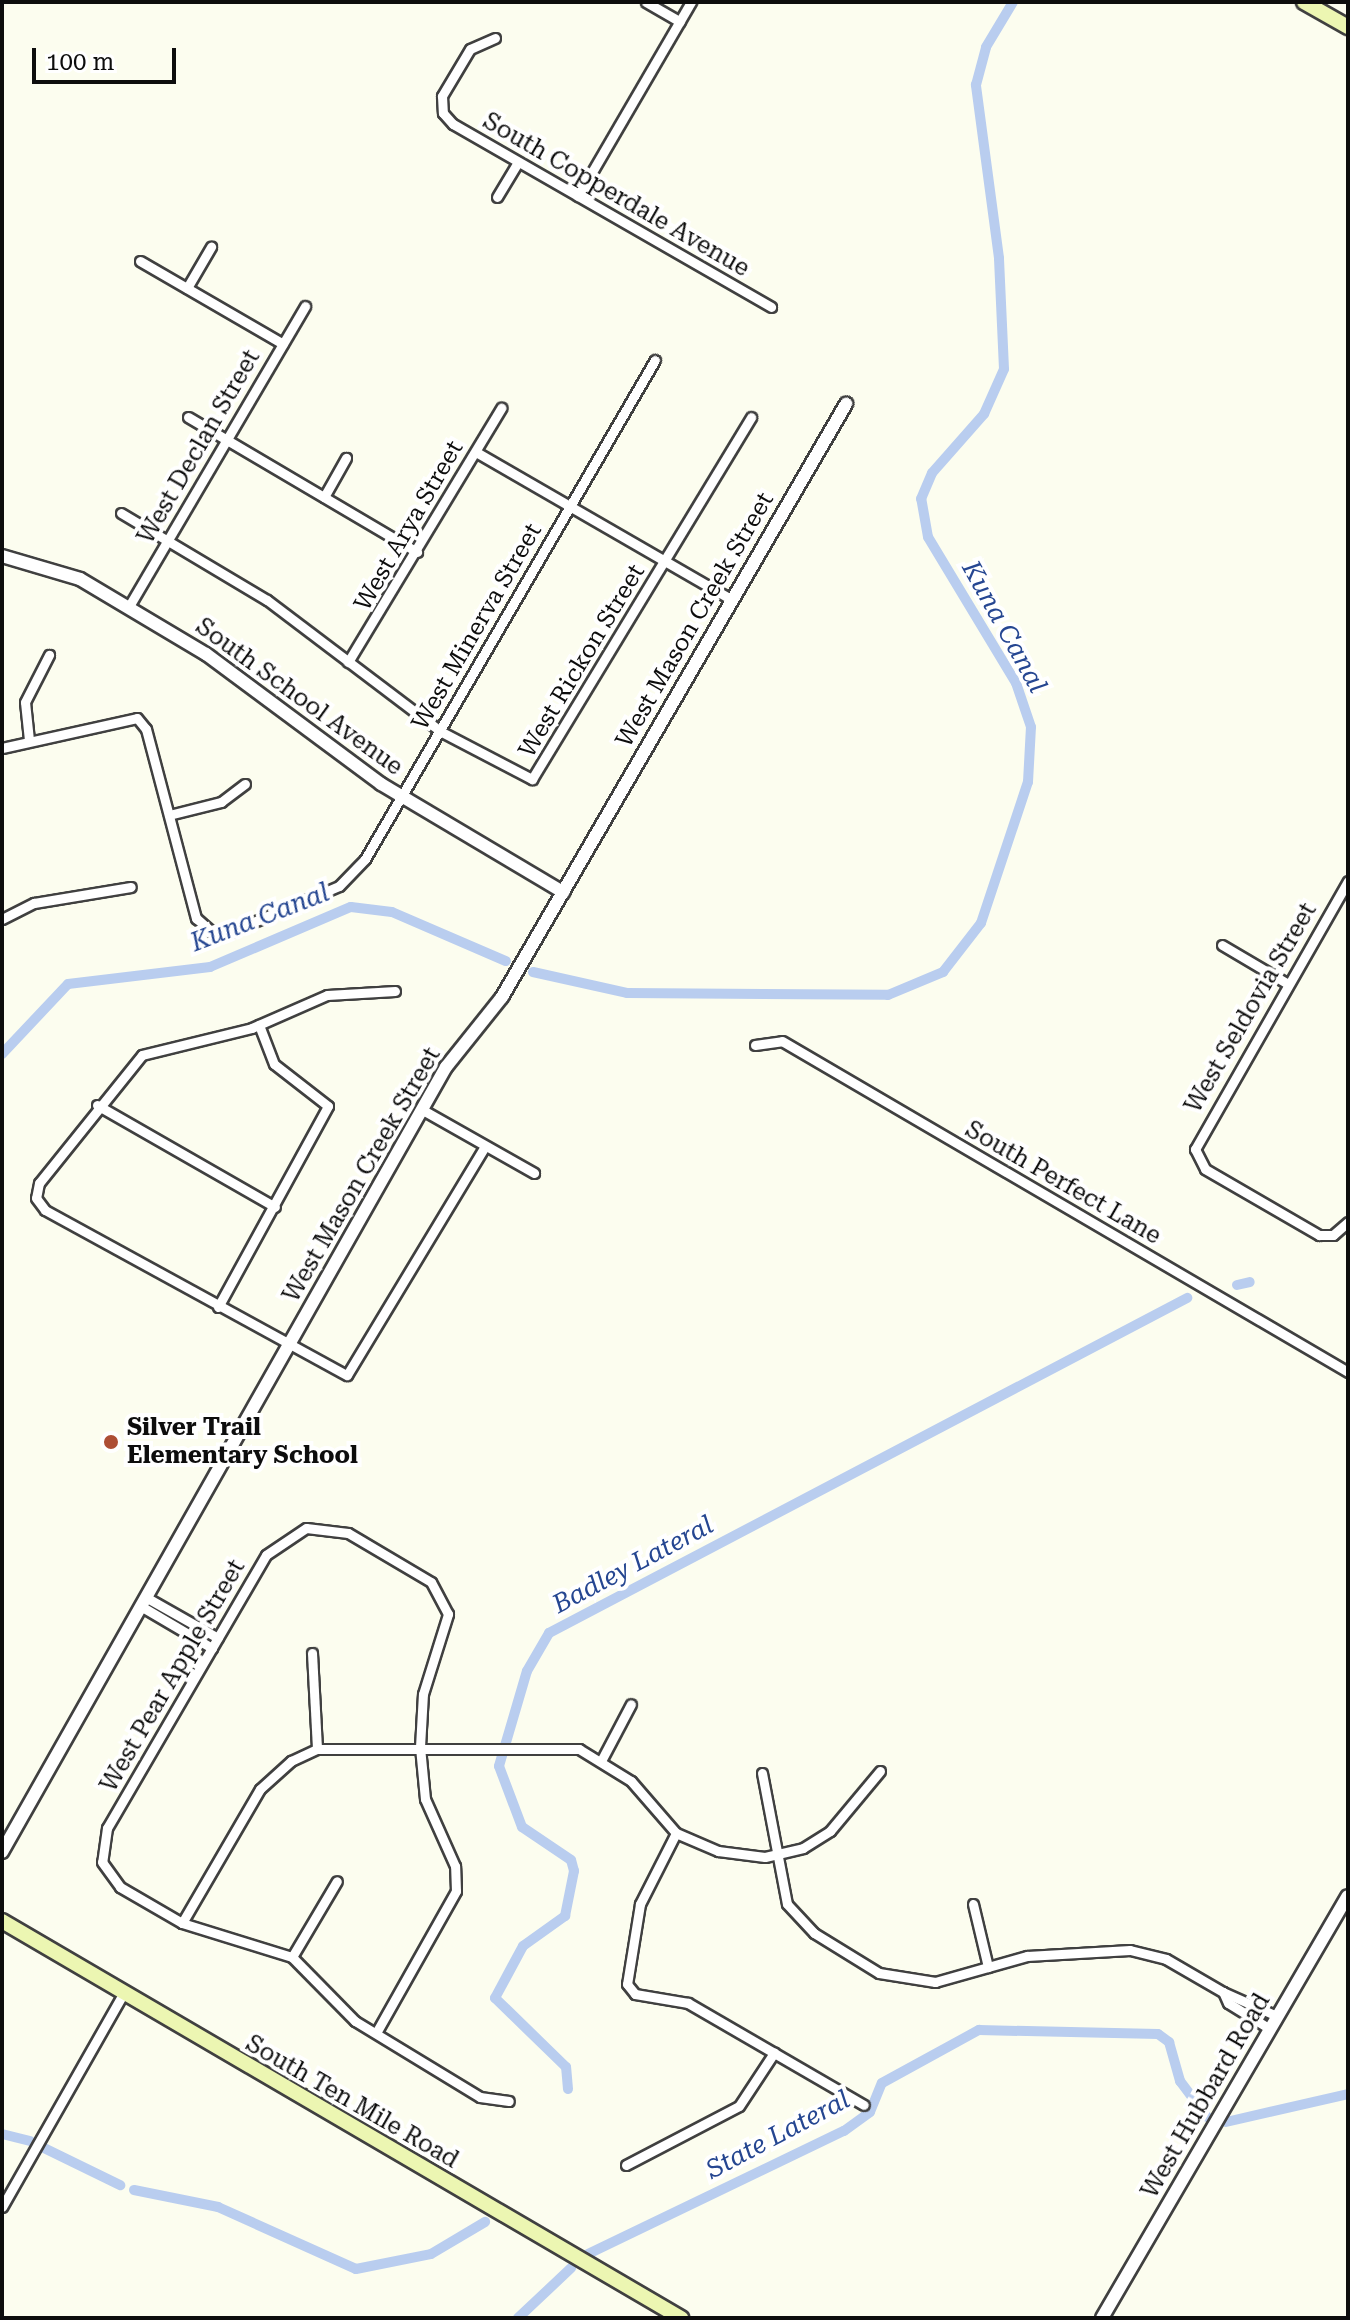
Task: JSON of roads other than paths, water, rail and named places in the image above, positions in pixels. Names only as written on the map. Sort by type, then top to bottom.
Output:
[{"type":"main road","points":[[1304,2],[1348,27]]},
{"type":"main road","name":"South Ten Mile Road","points":[[2,1921],[681,2318]]},
{"type":"street","points":[[646,2],[680,22]]},
{"type":"street","points":[[578,196],[691,2]]},
{"type":"street","name":"South Copperdale Avenue","points":[[495,38],[470,49],[442,96],[443,113],[518,162],[771,307]]},
{"type":"street","points":[[497,197],[518,162]]},
{"type":"street","points":[[187,288],[211,247]]},
{"type":"street","points":[[140,261],[283,344]]},
{"type":"street","name":"West Declan Street","points":[[128,608],[305,306]]},
{"type":"street","name":"West Minerva Street","points":[[169,815],[196,918],[208,933],[229,939],[339,886],[365,859],[655,360]]},
{"type":"street","name":"West Mason Creek Street","points":[[2,1852],[291,1349],[421,1109],[502,997],[846,404]]},
{"type":"street","name":"West Arya Street","points":[[348,662],[501,408]]},
{"type":"street","points":[[188,417],[417,552]]},
{"type":"street","name":"West Rickon Street","points":[[440,731],[532,779],[751,417]]},
{"type":"street","points":[[476,452],[732,600]]},
{"type":"street","points":[[324,497],[346,458]]},
{"type":"street","points":[[121,513],[267,600],[440,731]]},
{"type":"street","name":"South School Avenue","points":[[2,556],[46,564],[206,654],[402,797],[563,892]]},
{"type":"street","points":[[29,740],[25,702],[49,655]]},
{"type":"street","points":[[2,748],[137,718],[146,729],[169,815],[221,802],[245,784]]},
{"type":"street","name":"West Seldovia Street","points":[[1348,881],[1198,1140],[1196,1157],[1319,1235],[1333,1235],[1348,1222]]},
{"type":"street","points":[[2,919],[34,903],[131,887]]},
{"type":"street","points":[[1222,945],[1288,984]]},
{"type":"street","points":[[395,991],[327,995],[259,1025],[142,1055],[97,1105],[39,1183],[36,1198],[291,1349],[347,1375],[485,1146]]},
{"type":"street","points":[[218,1307],[328,1106],[274,1064],[259,1025]]},
{"type":"street","name":"South Perfect Lane","points":[[755,1045],[782,1041],[1348,1372]]},
{"type":"street","points":[[97,1105],[275,1207]]},
{"type":"street","points":[[421,1109],[534,1173]]},
{"type":"street","name":"West Pear Apple Street","points":[[182,1923],[120,1887],[102,1862],[107,1828],[266,1555],[306,1528],[348,1533],[431,1582],[444,1599],[447,1632],[423,1694],[420,1747]]},
{"type":"street","points":[[146,1603],[218,1638]]},
{"type":"street","points":[[146,1603],[212,1648]]},
{"type":"street","points":[[312,1653],[317,1749]]},
{"type":"street","points":[[601,1761],[631,1704]]},
{"type":"street","points":[[509,2101],[480,2097],[376,2033],[292,1957],[182,1923],[270,1776],[317,1749],[496,1745],[579,1749],[631,1781],[676,1833],[718,1851],[774,1856],[830,1831],[880,1771]]},
{"type":"street","points":[[376,2033],[456,1891],[455,1866],[425,1799],[420,1747]]},
{"type":"street","points":[[762,1773],[774,1856],[787,1904],[814,1933],[879,1973],[935,1982],[988,1967],[1086,1948],[1130,1950],[1166,1959],[1223,1992],[1277,2016]]},
{"type":"street","points":[[676,1833],[640,1904],[627,1984],[635,1994],[688,2003],[864,2105]]},
{"type":"street","points":[[292,1957],[337,1881]]},
{"type":"street","name":"West Hubbard Road","points":[[1102,2318],[1348,1896]]},
{"type":"street","points":[[973,1904],[988,1967]]},
{"type":"street","points":[[1223,1992],[1228,2003],[1270,2029]]},
{"type":"street","points":[[2,2207],[123,1994]]},
{"type":"street","points":[[626,2165],[739,2106],[774,2053]]},
{"type":"waterway","name":"Kuna Canal","points":[[533,972],[627,993],[888,995],[943,972],[981,923],[1028,782],[1031,727],[1016,683],[928,537],[921,499],[932,473],[984,414],[1004,369],[999,258],[976,85],[986,47],[1013,2]]},
{"type":"waterway","name":"Kuna Canal","points":[[2,1054],[68,984],[210,967],[351,907],[392,912],[506,961]]},
{"type":"waterway","name":"Badley Lateral","points":[[1237,1285],[1250,1282]]},
{"type":"waterway","name":"Badley Lateral","points":[[568,2089],[566,2067],[495,1998],[523,1946],[565,1916],[574,1871],[571,1860],[522,1827],[499,1766],[527,1671],[549,1633],[1187,1298]]},
{"type":"waterway","name":"State Lateral","points":[[588,2254],[844,2131],[870,2112],[882,2083],[979,2030],[1158,2034],[1169,2042],[1180,2081],[1207,2117]]},
{"type":"waterway","name":"State Lateral","points":[[1226,2122],[1348,2094]]},
{"type":"waterway","name":"Badley Lateral","points":[[2,2134],[30,2141]]},
{"type":"waterway","name":"Badley Lateral","points":[[44,2148],[120,2185]]},
{"type":"waterway","name":"Badley Lateral","points":[[134,2190],[218,2207],[356,2269],[431,2254],[485,2222]]},
{"type":"waterway","name":"State Lateral","points":[[518,2318],[571,2268]]},
{"type":"place","name":"Silver Trail Elementary School","points":[[111,1442]]}]
